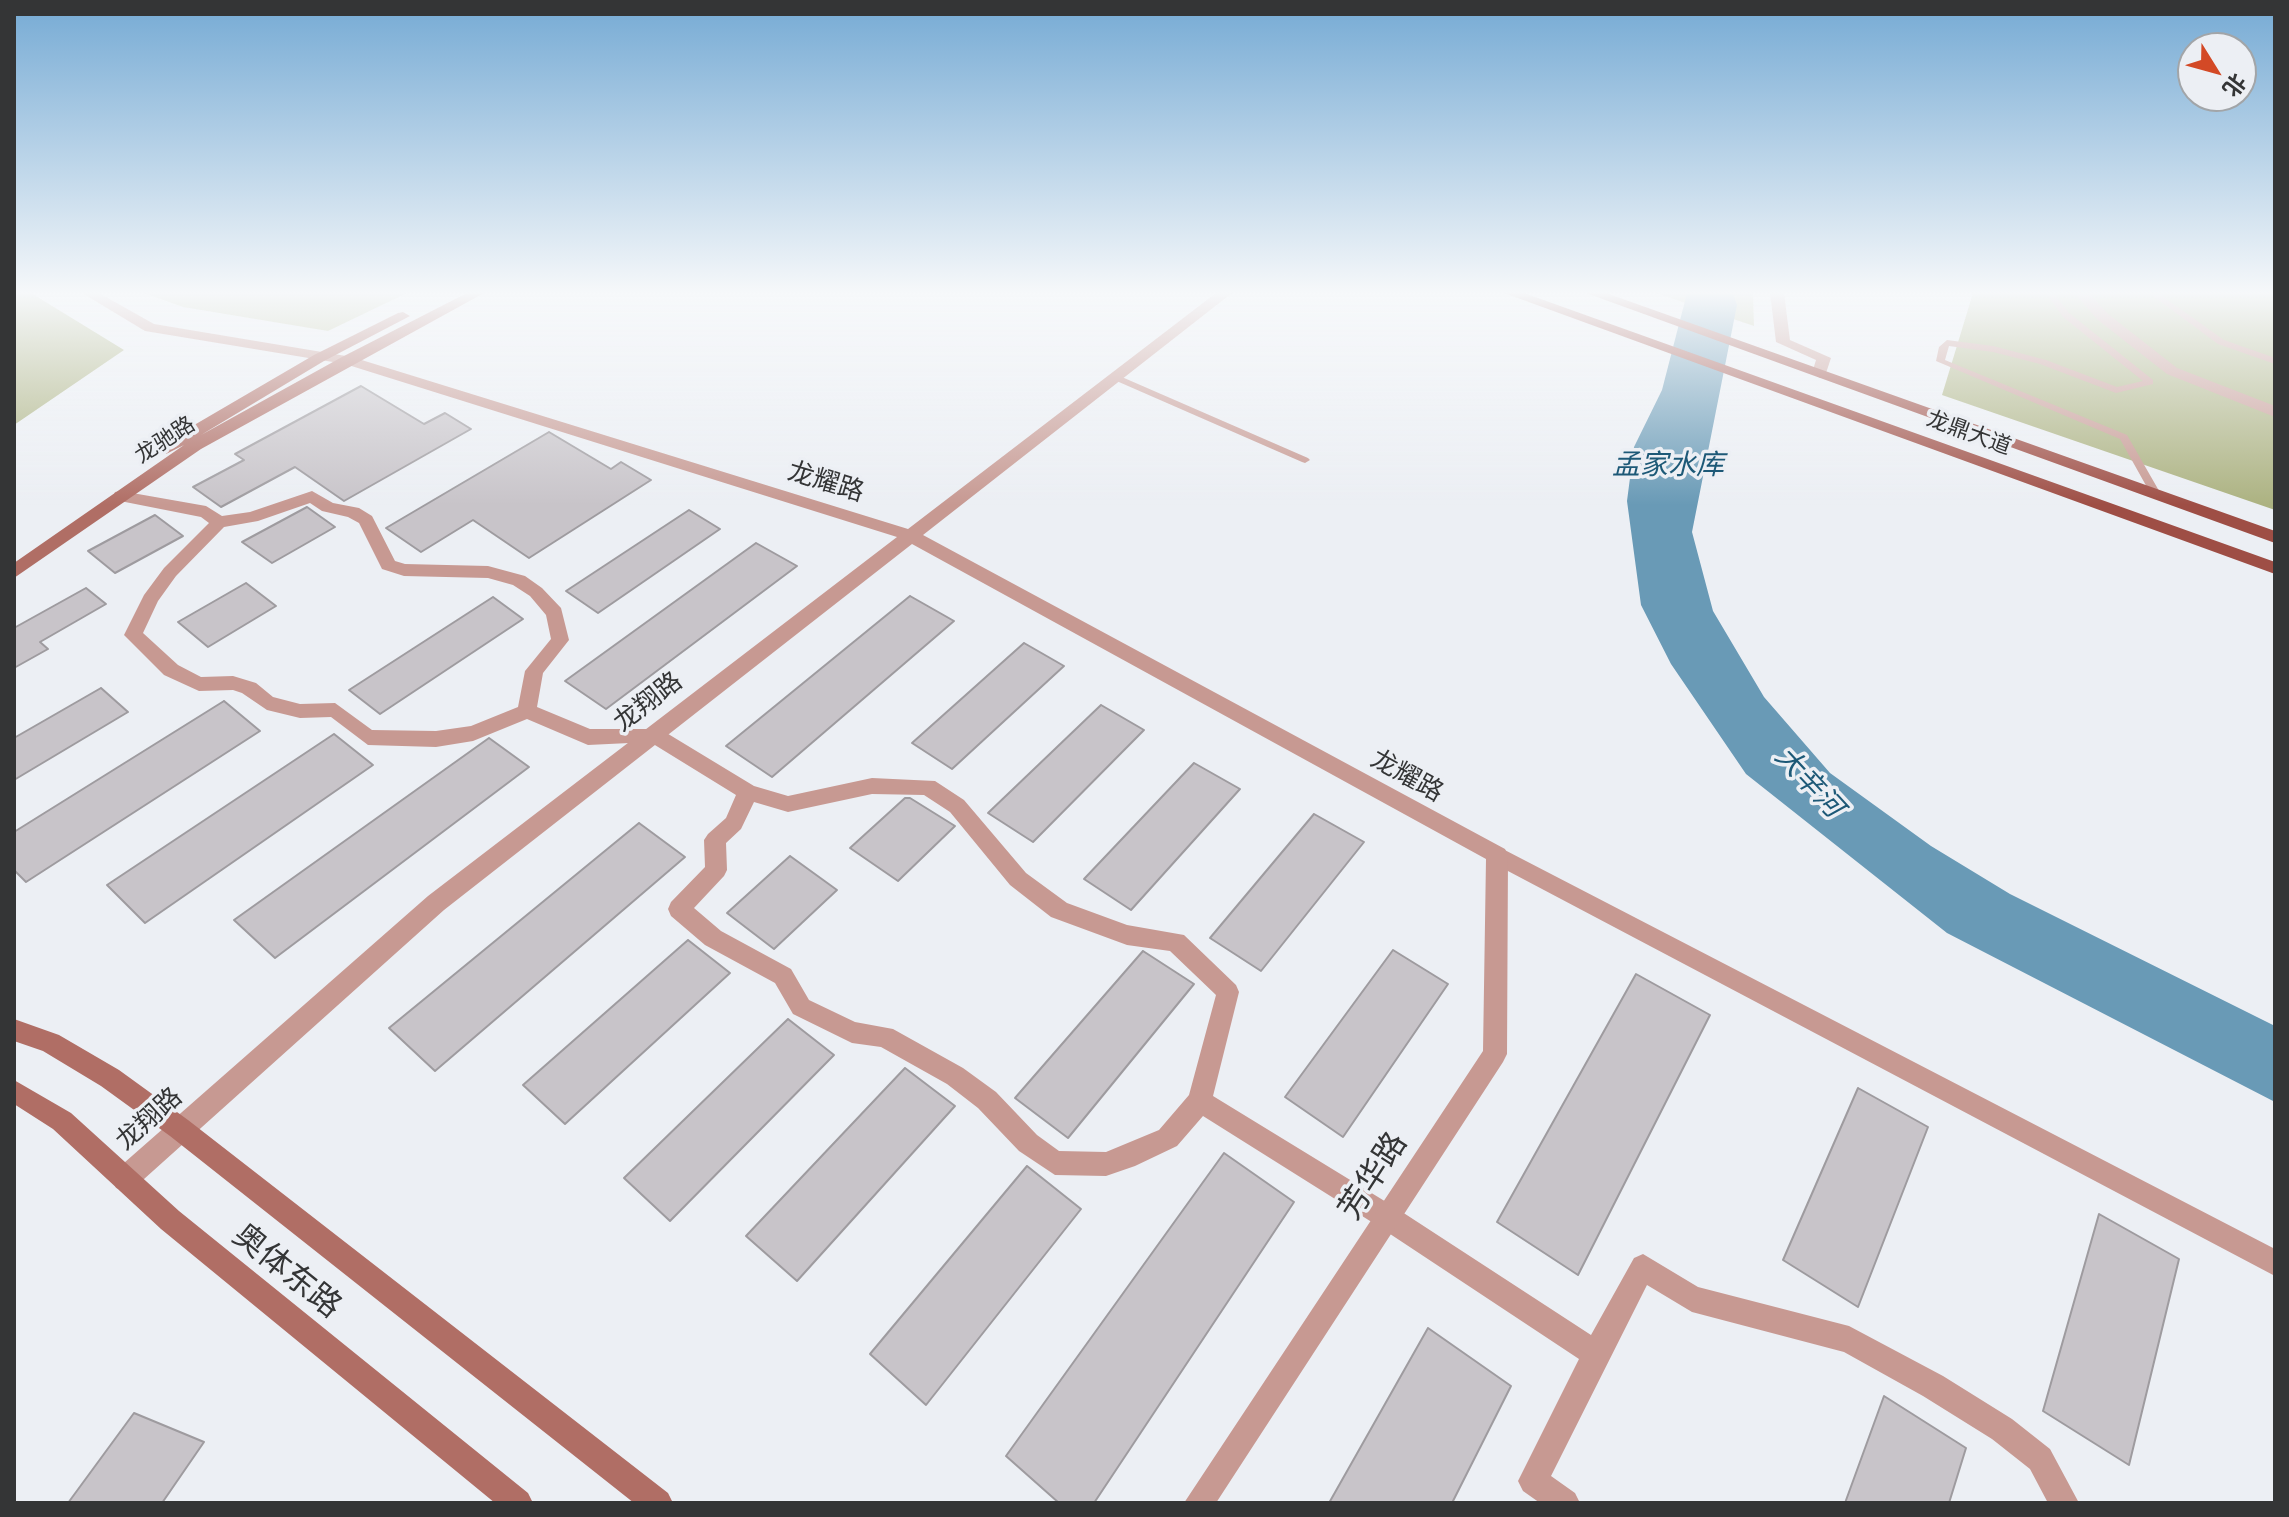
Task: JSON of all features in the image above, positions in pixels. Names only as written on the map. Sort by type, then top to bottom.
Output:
[{"type":"main road","name":"龙驰路","points":[[14,556],[189,432],[309,364]]},
{"type":"main road","name":"龙驰路","points":[[14,572],[195,445],[340,364]]},
{"type":"main road","name":"龙鼎大道","points":[[1708,364],[2275,568]]},
{"type":"main road","name":"龙鼎大道","points":[[1795,364],[2275,537]]},
{"type":"main road","points":[[14,1030],[51,1043],[75,1057],[179,1128],[658,1503]]},
{"type":"main road","name":"奥体东路","points":[[14,1091],[62,1121],[170,1220],[518,1503]]},
{"type":"street","name":"龙耀路","points":[[359,364],[909,535],[1497,855],[2275,1263]]},
{"type":"street","name":"龙翔路","points":[[125,1179],[436,903],[1132,364]]},
{"type":"street","points":[[1820,373],[1822,364]]},
{"type":"street","points":[[2163,364],[2172,371],[2275,412]]},
{"type":"street","points":[[121,496],[184,506],[206,512],[219,522]]},
{"type":"street","points":[[527,711],[534,671],[560,640],[555,613],[536,592],[519,580],[488,572],[404,570],[388,565],[366,520],[353,512],[328,507],[312,496],[252,517],[219,522],[170,572],[150,599],[133,635],[171,670],[199,684],[233,683],[249,688],[267,703],[300,711],[335,710],[368,737],[436,739],[473,733],[527,711],[588,737],[653,734],[748,792],[788,804],[872,786],[928,787],[957,806],[1018,879],[1059,910],[1127,935],[1176,942],[1228,992],[1200,1101],[1168,1138],[1135,1154],[1106,1164],[1055,1163],[1028,1143],[987,1100],[955,1076],[885,1037],[852,1032],[801,1007],[783,976],[713,938],[679,909],[716,870],[715,840],[734,823],[748,792]]},
{"type":"street","name":"芳华路","points":[[1199,1503],[1495,1054],[1497,855]]},
{"type":"street","points":[[1200,1101],[1387,1217],[1596,1354]]},
{"type":"street","points":[[1565,1503],[1533,1481],[1643,1267],[1692,1299],[1849,1340],[1933,1386],[2002,1429],[2040,1459],[2064,1503]]},
{"type":"lane","points":[[1947,364],[2124,437],[2157,496]]},
{"type":"lane","points":[[2048,364],[2116,390],[2150,382],[2127,364]]},
{"type":"lane","points":[[1115,377],[1305,460]]},
{"type":"green space","points":[[14,364],[104,364],[14,425]]},
{"type":"green space","points":[[1951,364],[2275,364],[2275,510],[1942,395]]},
{"type":"water","name":"孟家水库","points":[[1669,364],[1725,364],[1692,532],[1713,611],[1764,697],[1830,773],[1931,846],[2010,894],[2275,1026],[2275,1102],[1947,933],[1746,774],[1671,664],[1641,605],[1627,501],[1634,447],[1662,390]]},
{"type":"building","points":[[361,386],[424,424],[445,413],[471,429],[344,501],[295,467],[221,507],[193,487],[244,460],[235,454]]},
{"type":"building","points":[[549,432],[611,469],[621,462],[651,480],[529,558],[473,520],[421,552],[386,528]]},
{"type":"building","points":[[307,507],[335,527],[272,563],[242,542]]},
{"type":"building","points":[[689,510],[720,529],[598,613],[566,591]]},
{"type":"building","points":[[155,515],[183,536],[115,573],[88,551]]},
{"type":"building","points":[[756,543],[797,566],[606,709],[565,681]]},
{"type":"building","points":[[246,583],[276,606],[208,647],[178,622]]},
{"type":"building","points":[[86,588],[106,604],[40,642],[48,649],[14,668],[14,628]]},
{"type":"building","points":[[910,596],[954,621],[772,777],[726,746]]},
{"type":"building","points":[[493,597],[523,619],[380,714],[349,690]]},
{"type":"building","points":[[1024,643],[1064,666],[952,769],[912,743]]},
{"type":"building","points":[[101,688],[128,712],[14,780],[14,738]]},
{"type":"building","points":[[224,701],[260,731],[26,882],[14,870],[14,832]]},
{"type":"building","points":[[1101,705],[1144,730],[1033,842],[988,813]]},
{"type":"building","points":[[334,734],[373,765],[145,923],[107,885]]},
{"type":"building","points":[[489,738],[529,767],[275,958],[234,920]]},
{"type":"building","points":[[1194,763],[1240,789],[1131,910],[1084,879]]},
{"type":"building","points":[[905,798],[910,798],[955,826],[898,881],[850,848]]},
{"type":"building","points":[[1314,814],[1364,842],[1261,971],[1210,938]]},
{"type":"building","points":[[639,823],[685,857],[435,1071],[389,1028]]},
{"type":"building","points":[[790,856],[837,890],[774,949],[727,913]]},
{"type":"building","points":[[688,940],[730,973],[565,1124],[523,1085]]},
{"type":"building","points":[[1393,950],[1448,984],[1343,1137],[1285,1097]]},
{"type":"building","points":[[1143,951],[1194,984],[1068,1138],[1015,1098]]},
{"type":"building","points":[[1636,974],[1710,1015],[1578,1275],[1497,1222]]},
{"type":"building","points":[[788,1019],[834,1055],[670,1221],[624,1178]]},
{"type":"building","points":[[905,1068],[955,1106],[797,1281],[746,1236]]},
{"type":"building","points":[[1858,1088],[1928,1127],[1858,1307],[1783,1260]]},
{"type":"building","points":[[1224,1153],[1294,1202],[1094,1503],[1059,1503],[1006,1456]]},
{"type":"building","points":[[1027,1166],[1081,1209],[926,1405],[870,1354]]},
{"type":"building","points":[[2099,1214],[2179,1259],[2129,1465],[2043,1411]]},
{"type":"building","points":[[1428,1328],[1511,1386],[1452,1503],[1329,1503]]},
{"type":"building","points":[[1884,1396],[1966,1448],[1949,1503],[1845,1503]]},
{"type":"building","points":[[134,1413],[204,1442],[162,1503],[68,1503]]},
{"type":"water label","name":"大辛河","points":[[1809,782]]}]
